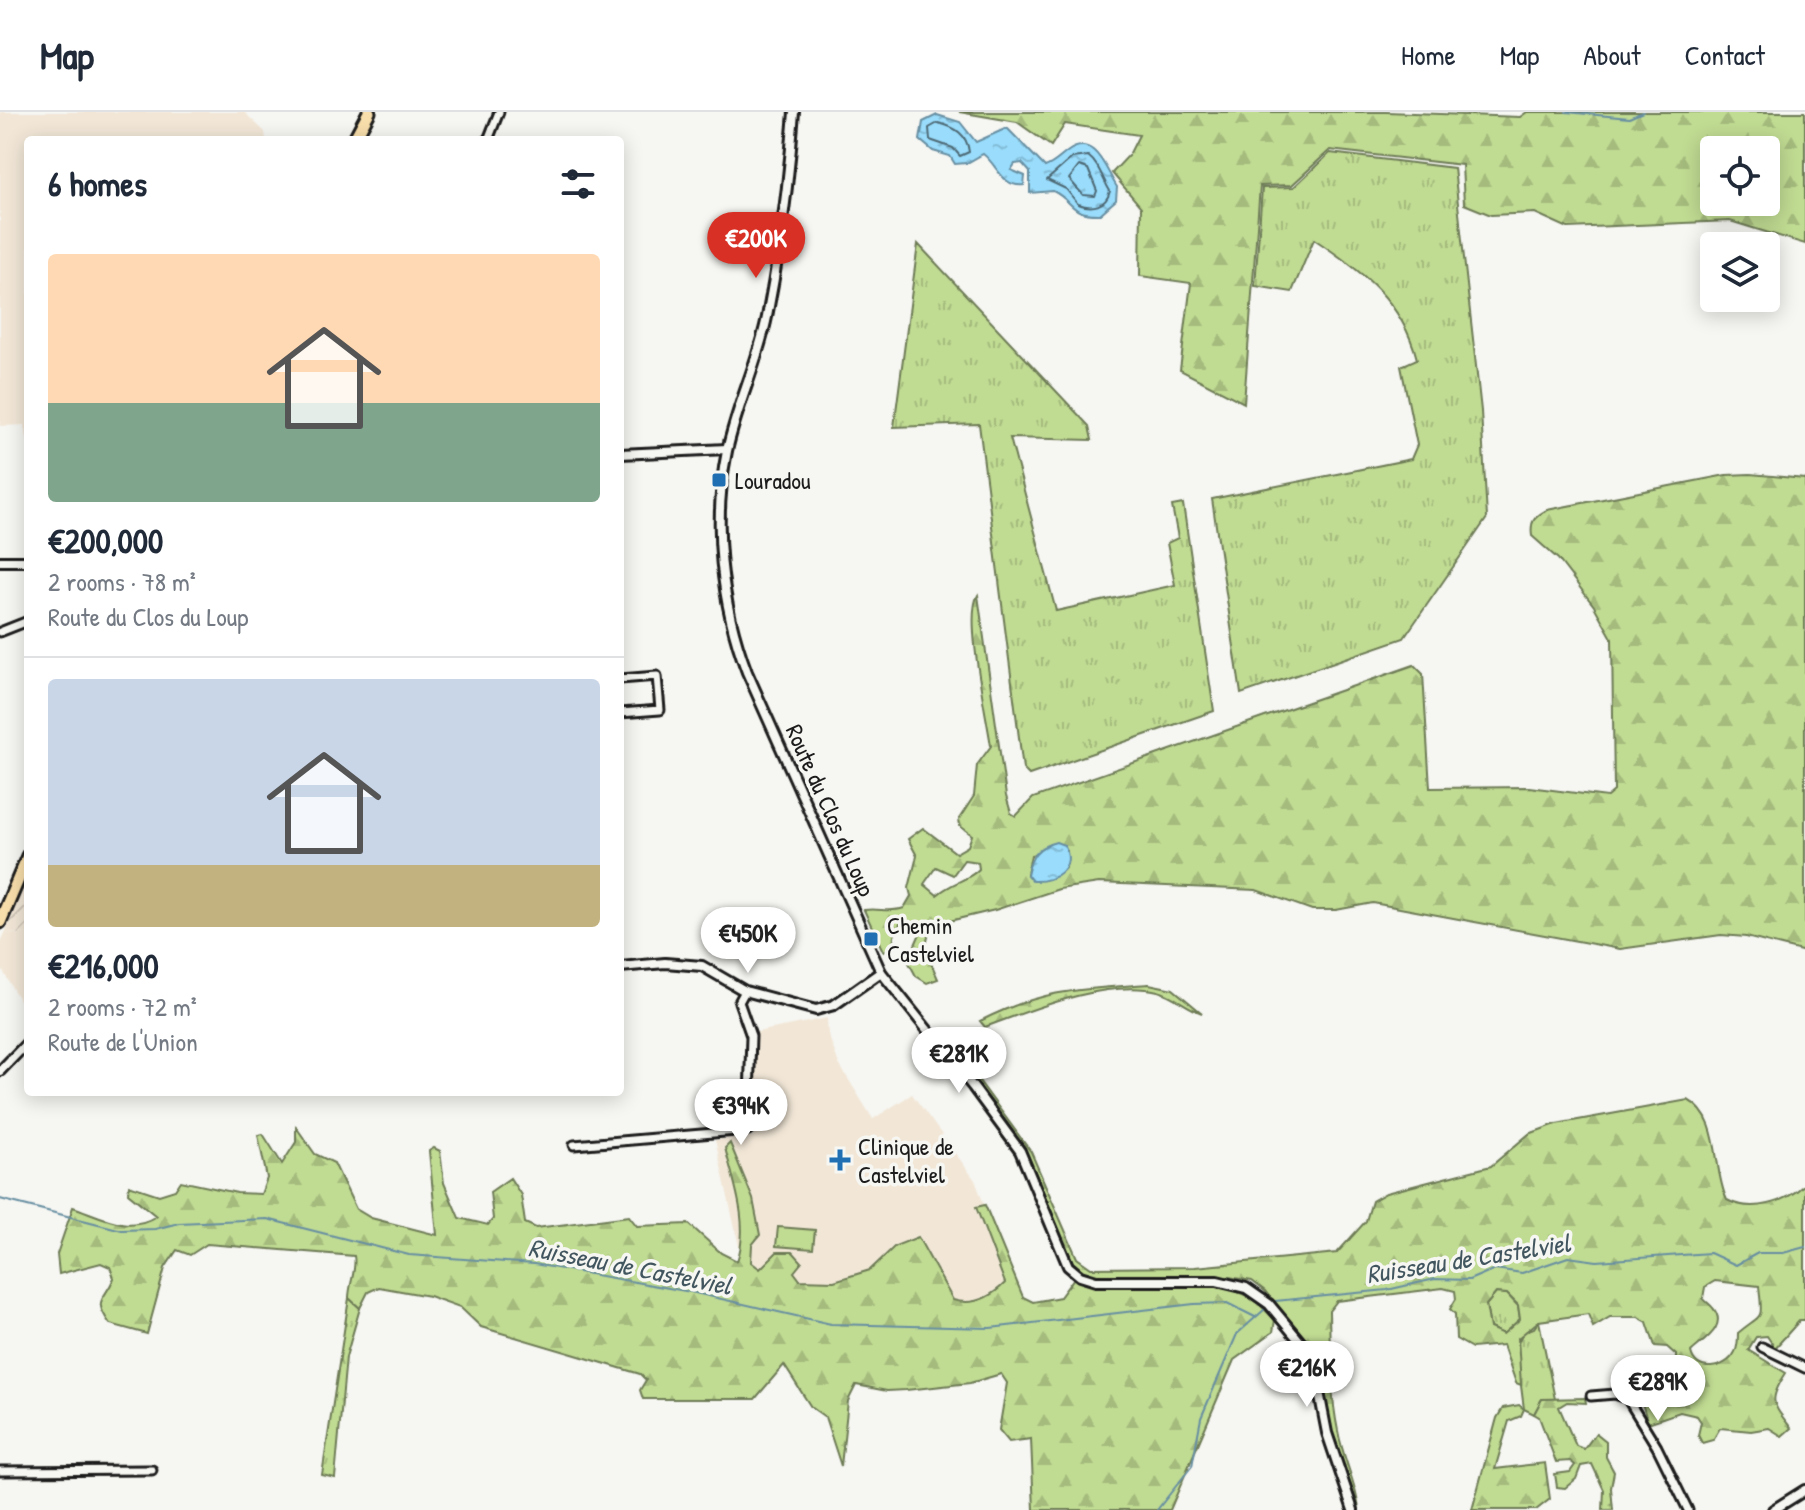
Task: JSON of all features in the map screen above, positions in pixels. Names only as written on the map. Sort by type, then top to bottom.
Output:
[{"type":"main road","points":[[349,136],[361,112]]},
{"type":"main road","points":[[356,136],[369,112]]},
{"type":"main road","points":[[0,922],[24,865]]},
{"type":"street","points":[[490,136],[499,112]]},
{"type":"street","name":"Route du Clos du Loup","points":[[794,112],[767,318],[727,449],[722,558],[733,635],[881,972],[1020,1151],[1064,1258],[1075,1272],[1086,1279],[1106,1282],[1226,1282],[1246,1288],[1269,1304],[1303,1345],[1314,1366],[1327,1433],[1353,1510]]},
{"type":"street","points":[[624,454],[727,449]]},
{"type":"street","points":[[0,561],[24,561]]},
{"type":"street","points":[[0,632],[24,623]]},
{"type":"street","points":[[624,679],[657,676],[660,710],[624,713]]},
{"type":"street","points":[[624,967],[692,964],[716,971],[745,991],[806,1008],[826,1010],[881,972]]},
{"type":"street","points":[[574,1145],[748,1130],[751,1036],[739,1002],[745,991]]},
{"type":"street","points":[[0,1071],[24,1046]]},
{"type":"street","points":[[1762,1347],[1805,1368]]},
{"type":"street","points":[[1591,1396],[1615,1394],[1627,1398],[1657,1447],[1688,1510]]},
{"type":"street","points":[[0,1471],[152,1470]]},
{"type":"street","points":[[1773,1510],[1805,1490]]},
{"type":"shaded area","points":[[0,112],[244,112],[266,136],[24,136],[24,425],[0,426]]},
{"type":"shaded area","points":[[24,886],[24,934],[5,933]]},
{"type":"shaded area","points":[[5,933],[24,934],[24,1009],[0,966],[0,944]]},
{"type":"shaded area","name":"Clinique de Castelviel","points":[[827,1018],[828,1034],[839,1064],[873,1119],[912,1094],[975,1180],[1016,1290],[951,1311],[748,1286],[715,1140],[753,1136],[752,1033]]},
{"type":"green space","points":[[959,112],[1386,112],[1520,117],[1527,112],[1805,112],[1805,244],[1780,236],[1780,232],[1766,232],[1730,221],[1568,228],[1535,213],[1491,215],[1464,204],[1462,165],[1330,150],[1292,185],[1260,186],[1244,403],[1180,370],[1191,283],[1140,276],[1141,207],[1112,173],[1129,155],[1139,135],[1065,124],[1051,146],[1017,122]]},
{"type":"green space","points":[[1330,153],[1454,168],[1481,411],[1487,518],[1404,638],[1241,694],[1212,499],[1411,459],[1417,445],[1401,366],[1417,359],[1401,320],[1378,289],[1314,239],[1292,292],[1255,286],[1262,188],[1294,187]]},
{"type":"green space","points":[[918,244],[1089,426],[1092,440],[1010,438],[1056,611],[1175,585],[1167,543],[1178,538],[1172,506],[1183,504],[1214,711],[1029,775],[1023,769],[979,424],[894,427]]},
{"type":"green space","points":[[1726,475],[1805,479],[1805,952],[1746,937],[1721,935],[1620,949],[1373,903],[1336,910],[1312,910],[1256,890],[1099,883],[1059,889],[995,910],[937,924],[929,933],[925,949],[938,979],[927,983],[916,976],[908,961],[922,929],[912,922],[900,924],[893,948],[883,951],[864,910],[904,908],[911,896],[909,888],[917,856],[908,839],[923,828],[956,853],[968,846],[972,835],[960,826],[959,819],[974,796],[977,765],[991,746],[975,644],[974,606],[978,595],[1006,796],[1011,813],[1016,816],[1033,798],[1414,665],[1423,674],[1430,788],[1529,787],[1607,797],[1614,791],[1612,638],[1594,606],[1558,559],[1532,536],[1532,523],[1547,510]],"holes":[[[1067,851],[1066,868],[1027,874],[1031,855]],[[964,860],[978,862],[979,869],[937,895],[924,884],[936,867],[953,875]]]},
{"type":"green space","points":[[1149,984],[1173,989],[1202,1013],[1169,995],[1137,988],[1093,992],[985,1027],[980,1021],[1024,1002],[1063,992]]},
{"type":"green space","points":[[946,1047],[955,1048],[1031,1152],[1077,1258],[1091,1268],[1195,1267],[1337,1253],[1366,1221],[1372,1201],[1386,1193],[1491,1166],[1529,1134],[1556,1124],[1688,1100],[1699,1108],[1711,1131],[1727,1200],[1747,1206],[1768,1204],[1788,1196],[1805,1184],[1805,1320],[1800,1320],[1775,1348],[1767,1336],[1756,1337],[1748,1350],[1786,1373],[1774,1397],[1776,1408],[1791,1428],[1782,1436],[1769,1428],[1751,1431],[1720,1428],[1713,1440],[1702,1443],[1698,1435],[1701,1422],[1697,1416],[1680,1412],[1648,1423],[1641,1400],[1660,1382],[1675,1379],[1676,1355],[1667,1347],[1655,1346],[1647,1322],[1638,1317],[1610,1317],[1593,1327],[1588,1314],[1539,1321],[1518,1338],[1521,1385],[1516,1383],[1503,1345],[1472,1348],[1456,1339],[1455,1314],[1450,1309],[1456,1299],[1455,1291],[1443,1288],[1337,1301],[1329,1311],[1332,1386],[1340,1441],[1359,1510],[1355,1510],[1330,1429],[1317,1360],[1265,1291],[1252,1281],[1229,1277],[1140,1282],[1092,1278],[1076,1269],[1024,1151],[1007,1123]],"holes":[[[1715,1281],[1759,1286],[1761,1312],[1757,1319],[1738,1333],[1737,1348],[1731,1358],[1711,1367],[1698,1364],[1691,1352],[1716,1327],[1717,1315],[1703,1298],[1705,1287]],[[1496,1293],[1507,1294],[1518,1305],[1520,1319],[1503,1334],[1490,1328],[1486,1305]]]},
{"type":"green space","points":[[296,1127],[315,1154],[334,1163],[356,1209],[371,1218],[437,1235],[429,1151],[434,1148],[440,1151],[444,1183],[459,1218],[488,1225],[493,1219],[490,1192],[510,1178],[521,1195],[525,1223],[536,1228],[629,1216],[637,1226],[689,1224],[721,1253],[737,1261],[742,1233],[736,1190],[725,1148],[730,1143],[753,1199],[760,1235],[752,1245],[751,1262],[760,1269],[777,1252],[793,1252],[802,1262],[794,1272],[800,1280],[834,1281],[870,1270],[895,1246],[918,1237],[953,1300],[967,1302],[981,1299],[1005,1283],[976,1207],[985,1205],[1023,1297],[1033,1302],[1060,1297],[1074,1278],[1102,1287],[1222,1285],[1254,1299],[1275,1320],[1273,1332],[1234,1360],[1170,1510],[1034,1510],[1031,1439],[1009,1442],[999,1430],[1007,1383],[1001,1374],[970,1383],[906,1390],[887,1391],[856,1385],[848,1401],[841,1466],[825,1417],[811,1407],[784,1365],[755,1399],[643,1399],[640,1390],[646,1380],[640,1374],[481,1327],[460,1307],[429,1296],[379,1287],[368,1292],[360,1308],[349,1298],[354,1256],[207,1244],[190,1255],[177,1250],[165,1268],[147,1334],[110,1324],[105,1316],[101,1304],[114,1278],[110,1267],[101,1263],[59,1274],[57,1254],[73,1207],[114,1222],[135,1223],[156,1216],[128,1193],[129,1185],[159,1195],[175,1190],[181,1181],[237,1193],[261,1194],[267,1178],[258,1135],[263,1134],[282,1164],[296,1142]]},
{"type":"green space","points":[[778,1227],[815,1230],[813,1249],[776,1246]]},
{"type":"green space","points":[[1496,1293],[1507,1294],[1518,1306],[1520,1319],[1504,1334],[1490,1328],[1486,1305]]},
{"type":"green space","points":[[349,1298],[360,1308],[346,1357],[335,1478],[322,1475]]},
{"type":"green space","points":[[1539,1321],[1555,1399],[1542,1399],[1534,1414],[1524,1409],[1516,1347],[1523,1332],[1534,1328]]},
{"type":"green space","points":[[1585,1398],[1586,1403],[1567,1402],[1559,1407],[1576,1446],[1584,1449],[1596,1433],[1606,1441],[1606,1457],[1614,1472],[1611,1488],[1613,1510],[1603,1510],[1604,1490],[1592,1464],[1581,1466],[1576,1479],[1565,1488],[1557,1487],[1555,1474],[1570,1472],[1575,1465],[1570,1461],[1556,1462],[1539,1417],[1534,1414],[1542,1399]]},
{"type":"green space","points":[[1519,1405],[1524,1409],[1521,1416],[1509,1421],[1495,1469],[1545,1463],[1550,1499],[1536,1510],[1472,1510],[1497,1418],[1503,1408]]},
{"type":"water","points":[[937,115],[960,122],[976,142],[1007,128],[1045,167],[1067,152],[1085,146],[1104,163],[1117,187],[1116,200],[1100,214],[1090,214],[1077,210],[1053,191],[1030,193],[1030,172],[1022,163],[1015,164],[1011,170],[1025,176],[1024,185],[1010,183],[983,154],[967,163],[955,164],[950,156],[933,151],[920,140],[923,122]]},
{"type":"water","points":[[1056,842],[1064,845],[1067,853],[1065,867],[1048,879],[1032,881],[1027,875],[1033,858],[1039,850]]},
{"type":"waterway","points":[[1566,112],[1629,118],[1643,112]]},
{"type":"waterway","name":"Ruisseau de Castelviel","points":[[0,1199],[122,1230],[155,1229],[179,1223],[267,1219],[409,1255],[534,1264],[691,1292],[831,1324],[990,1328],[1194,1304],[1227,1303],[1255,1317]]},
{"type":"waterway","name":"Ruisseau de Castelviel","points":[[1275,1301],[1387,1290],[1435,1279],[1469,1280],[1495,1269],[1522,1273],[1568,1257],[1597,1261],[1710,1253],[1736,1265],[1758,1253],[1783,1253],[1805,1247]]},
{"type":"waterway","name":"Ruisseau de Castelviel","points":[[1157,1510],[1192,1466],[1201,1418],[1237,1334],[1265,1309]]},
{"type":"place","name":"Louradou","points":[[719,480]]},
{"type":"place","name":"Chemin Castelviel","points":[[871,939]]},
{"type":"place","name":"Clinique de Castelviel","points":[[840,1160]]}]
